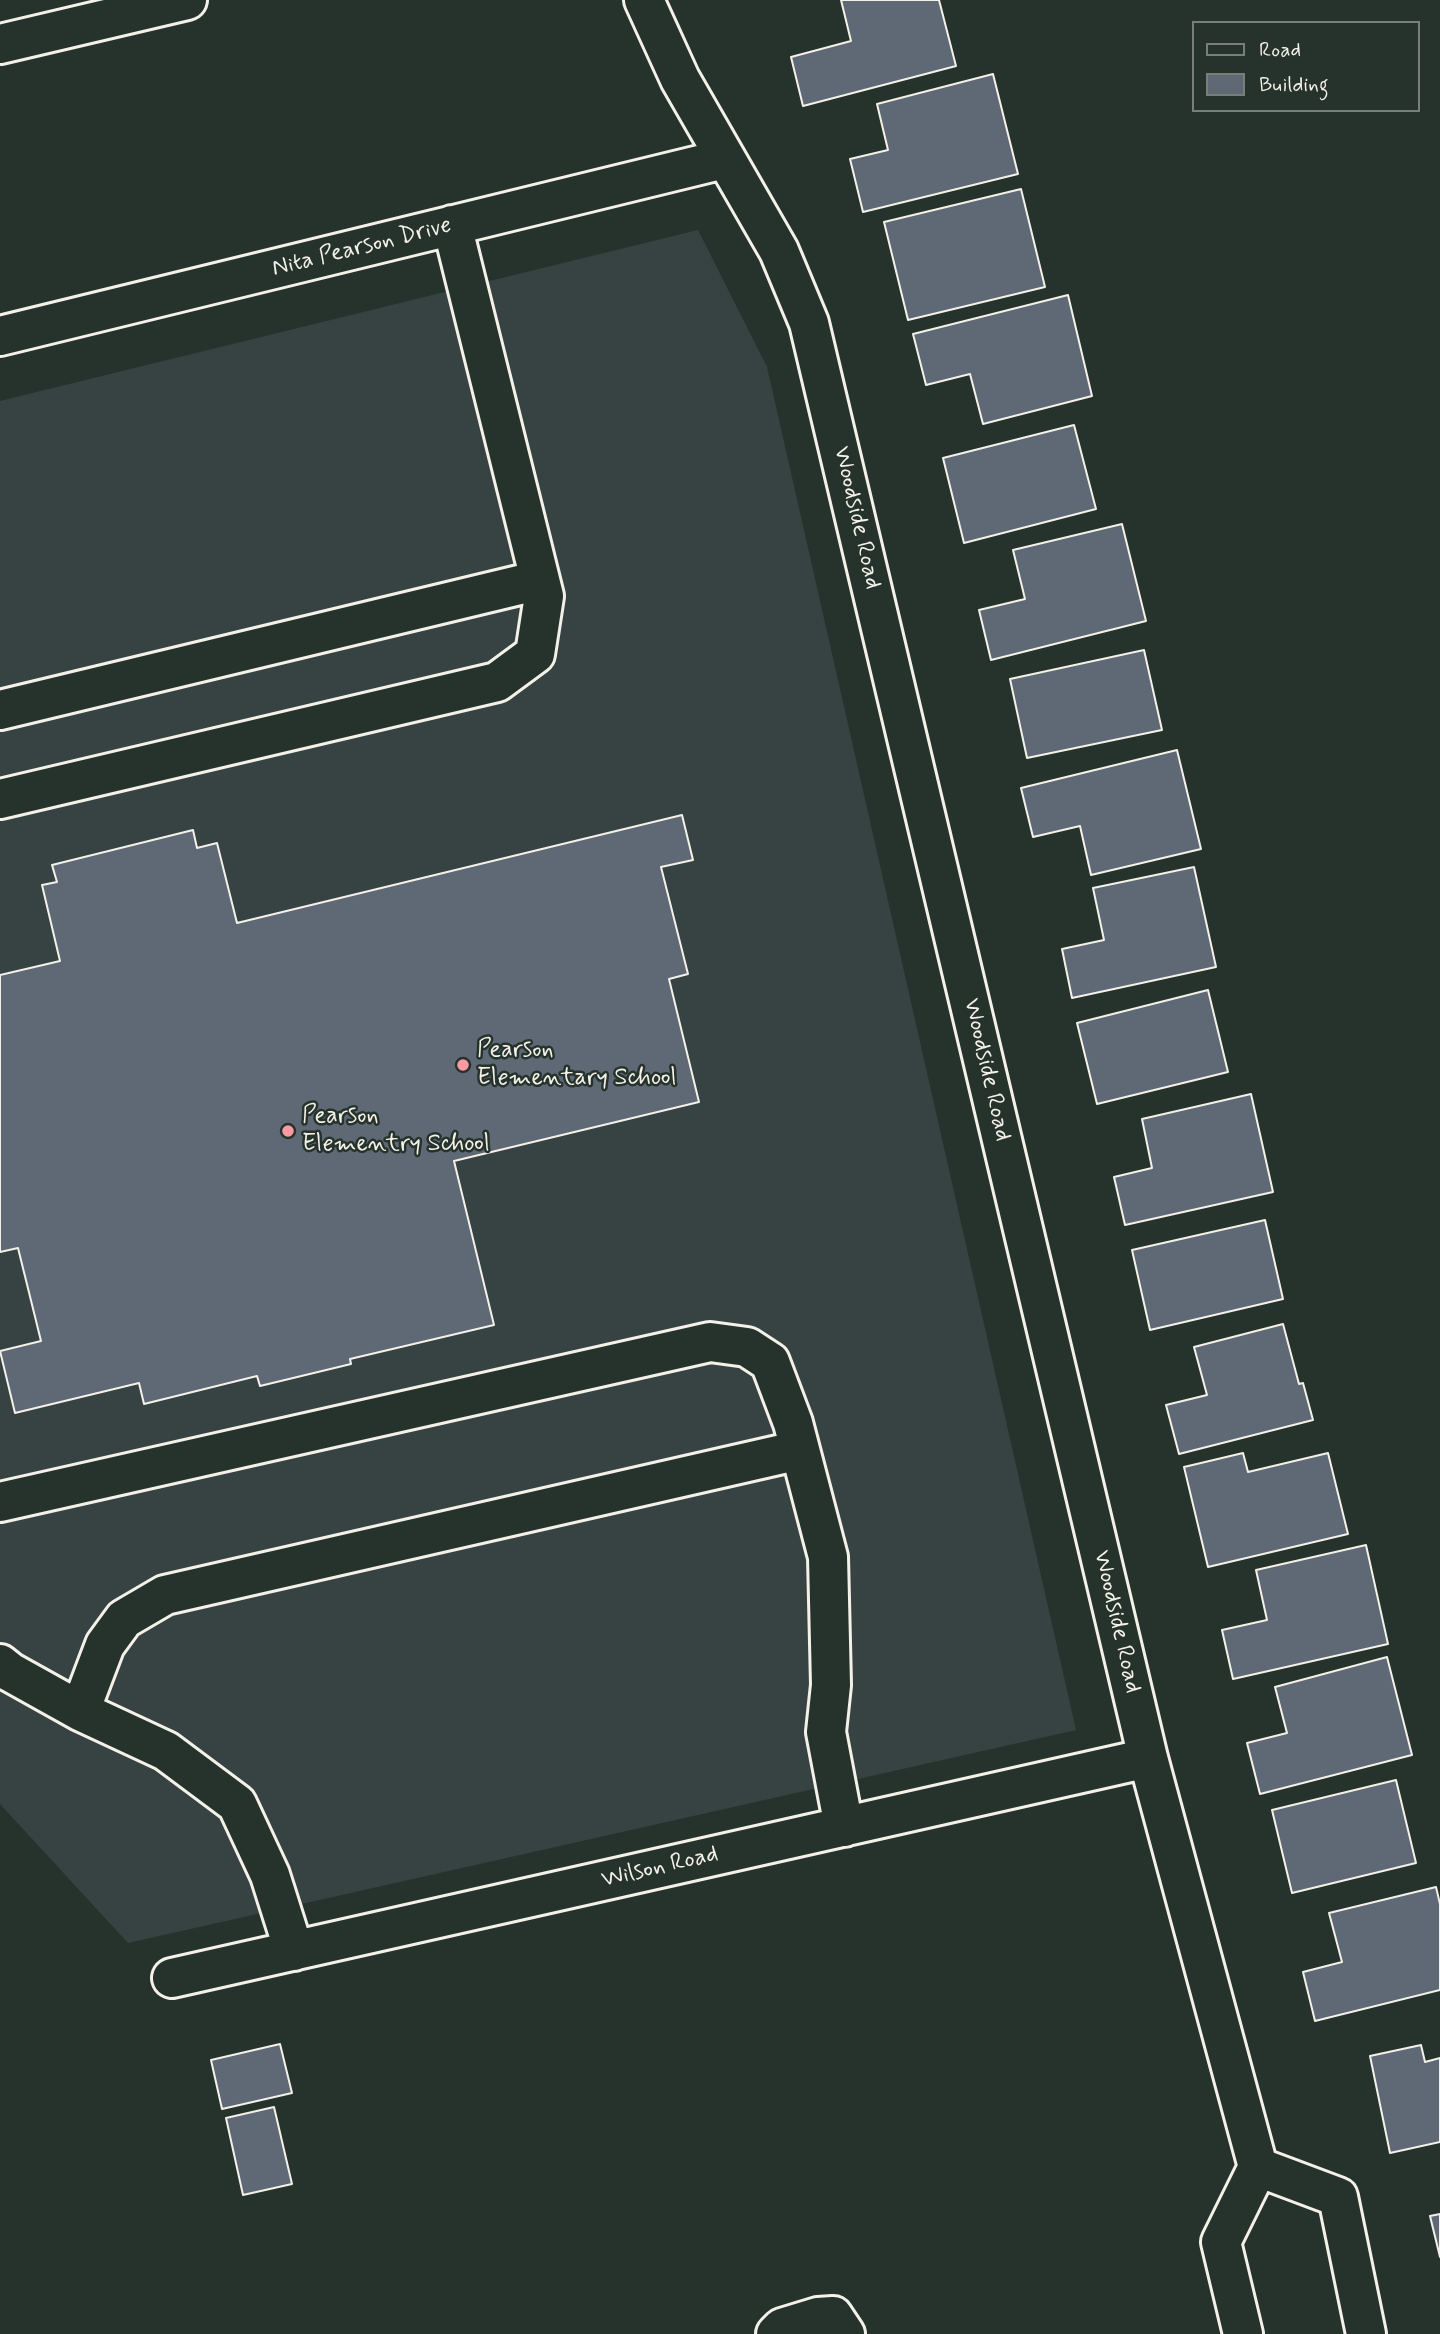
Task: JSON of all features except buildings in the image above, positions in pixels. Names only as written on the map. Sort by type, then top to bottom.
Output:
[{"type":"street","points":[[0,44],[187,0]]},
{"type":"street","name":"Woodside Road","points":[[644,0],[680,79],[779,251],[809,323],[1148,1758],[1258,2167]]},
{"type":"street","name":"Nita Pearson Drive","points":[[0,336],[724,159]]},
{"type":"street","points":[[0,799],[497,682],[534,654],[544,596],[452,225]]},
{"type":"street","points":[[0,710],[540,580]]},
{"type":"street","points":[[0,1502],[710,1342],[747,1347],[770,1362],[793,1423],[828,1558],[831,1685],[826,1732],[844,1826]]},
{"type":"street","points":[[80,1711],[106,1645],[124,1619],[165,1595],[800,1450]]},
{"type":"street","points":[[0,1664],[80,1711],[166,1751],[237,1804],[270,1875],[294,1951]]},
{"type":"street","name":"Wilson Road","points":[[172,1978],[1148,1758]]},
{"type":"street","points":[[1243,2334],[1221,2242],[1258,2167],[1338,2197],[1366,2334]]},
{"type":"street","points":[[776,2334],[782,2328],[818,2316],[833,2316],[845,2334]]},
{"type":"shaded area","name":"Pearson Elementary School","points":[[698,230],[767,367],[1076,1730],[128,1943],[0,1804],[0,401]]},
{"type":"place","name":"Pearson Elementary School","points":[[463,1065]]},
{"type":"place","name":"Pearson Elementry School","points":[[288,1131]]}]
